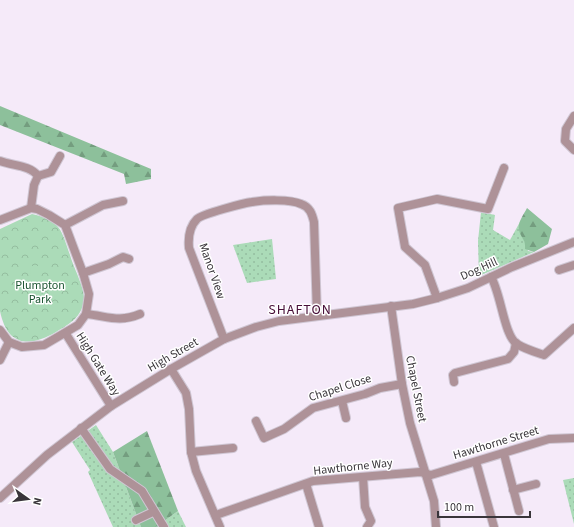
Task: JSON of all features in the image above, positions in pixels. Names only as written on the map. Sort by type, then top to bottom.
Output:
[{"type":"street","points":[[574,116],[566,128],[565,141],[574,150]]},
{"type":"street","points":[[31,208],[34,185],[38,176],[51,172],[60,156]]},
{"type":"street","points":[[0,161],[14,166],[34,170],[38,176]]},
{"type":"street","points":[[437,298],[426,265],[405,247],[398,208],[436,199],[492,209],[503,180],[504,168]]},
{"type":"street","points":[[65,225],[103,205],[123,201]]},
{"type":"street","name":"Manor View","points":[[224,339],[189,248],[188,237],[191,227],[198,218],[252,202],[291,201],[301,204],[312,213],[314,222],[317,315]]},
{"type":"street","points":[[0,220],[31,208],[37,209],[65,225],[83,273],[89,294],[86,314],[78,325],[66,334],[44,345],[22,347],[9,342],[0,330]]},
{"type":"street","name":"Dog Hill","points":[[391,306],[414,304],[468,288],[574,242]]},
{"type":"street","points":[[83,273],[109,264],[123,257],[129,259]]},
{"type":"street","points":[[559,270],[574,265]]},
{"type":"street","points":[[492,277],[497,288],[510,337],[516,343],[544,355],[574,328]]},
{"type":"street","name":"High Street","points":[[0,498],[47,455],[111,406],[171,369],[224,339],[256,327],[317,315],[391,306]]},
{"type":"street","name":"Chapel Street","points":[[391,306],[402,384],[410,423],[434,501],[436,527]]},
{"type":"street","points":[[86,314],[117,320],[128,319],[140,314]]},
{"type":"street","name":"High Gate Way","points":[[66,334],[111,406]]},
{"type":"street","points":[[0,360],[9,342]]},
{"type":"street","points":[[454,382],[453,375],[455,373],[508,359],[514,352],[516,343]]},
{"type":"street","points":[[171,369],[186,393],[189,409],[191,452],[196,471],[220,527]]},
{"type":"street","name":"Chapel Close","points":[[256,421],[264,438],[284,429],[313,408],[342,401],[380,388],[402,384]]},
{"type":"street","points":[[342,401],[346,418]]},
{"type":"street","points":[[81,428],[110,469],[142,491],[151,503],[153,512],[164,527]]},
{"type":"street","name":"Hawthorne Street","points":[[426,474],[431,475],[504,454],[549,439],[574,438]]},
{"type":"street","points":[[191,452],[233,448]]},
{"type":"street","points":[[504,454],[519,511]]},
{"type":"street","points":[[476,462],[494,527]]},
{"type":"street","name":"Hawthorne Way","points":[[216,515],[313,481],[420,472],[426,474]]},
{"type":"street","points":[[363,477],[365,507],[371,520],[368,527]]},
{"type":"street","points":[[306,484],[319,527]]},
{"type":"street","points":[[513,490],[536,484]]},
{"type":"street","points":[[136,520],[153,512]]},
{"type":"green space","points":[[0,106],[151,169],[151,179],[126,184],[124,174],[0,125]]},
{"type":"green space","points":[[527,208],[552,229],[548,244],[534,252],[525,249],[525,243],[519,230],[520,222]]},
{"type":"green space","points":[[481,212],[495,215],[493,230],[510,240],[521,220],[520,229],[528,251],[534,252],[479,276],[478,241]]},
{"type":"green space","name":"Plumpton Park","points":[[32,214],[54,223],[62,232],[81,284],[84,299],[81,310],[75,319],[46,337],[28,342],[20,341],[8,331],[3,323],[0,311],[0,229]]},
{"type":"green space","points":[[272,239],[276,279],[247,283],[233,245]]},
{"type":"green space","points":[[30,266],[41,266],[41,284],[31,284]]},
{"type":"green space","points":[[96,425],[113,452],[141,527],[113,527],[88,472],[90,470],[72,442]]},
{"type":"green space","points":[[147,431],[178,511],[156,527],[141,527],[113,452]]},
{"type":"green space","points":[[574,478],[574,524],[563,480]]},
{"type":"green space","points":[[178,511],[186,527],[156,527]]},
{"type":"district","name":"SHAFTON","points":[[300,310]]}]
